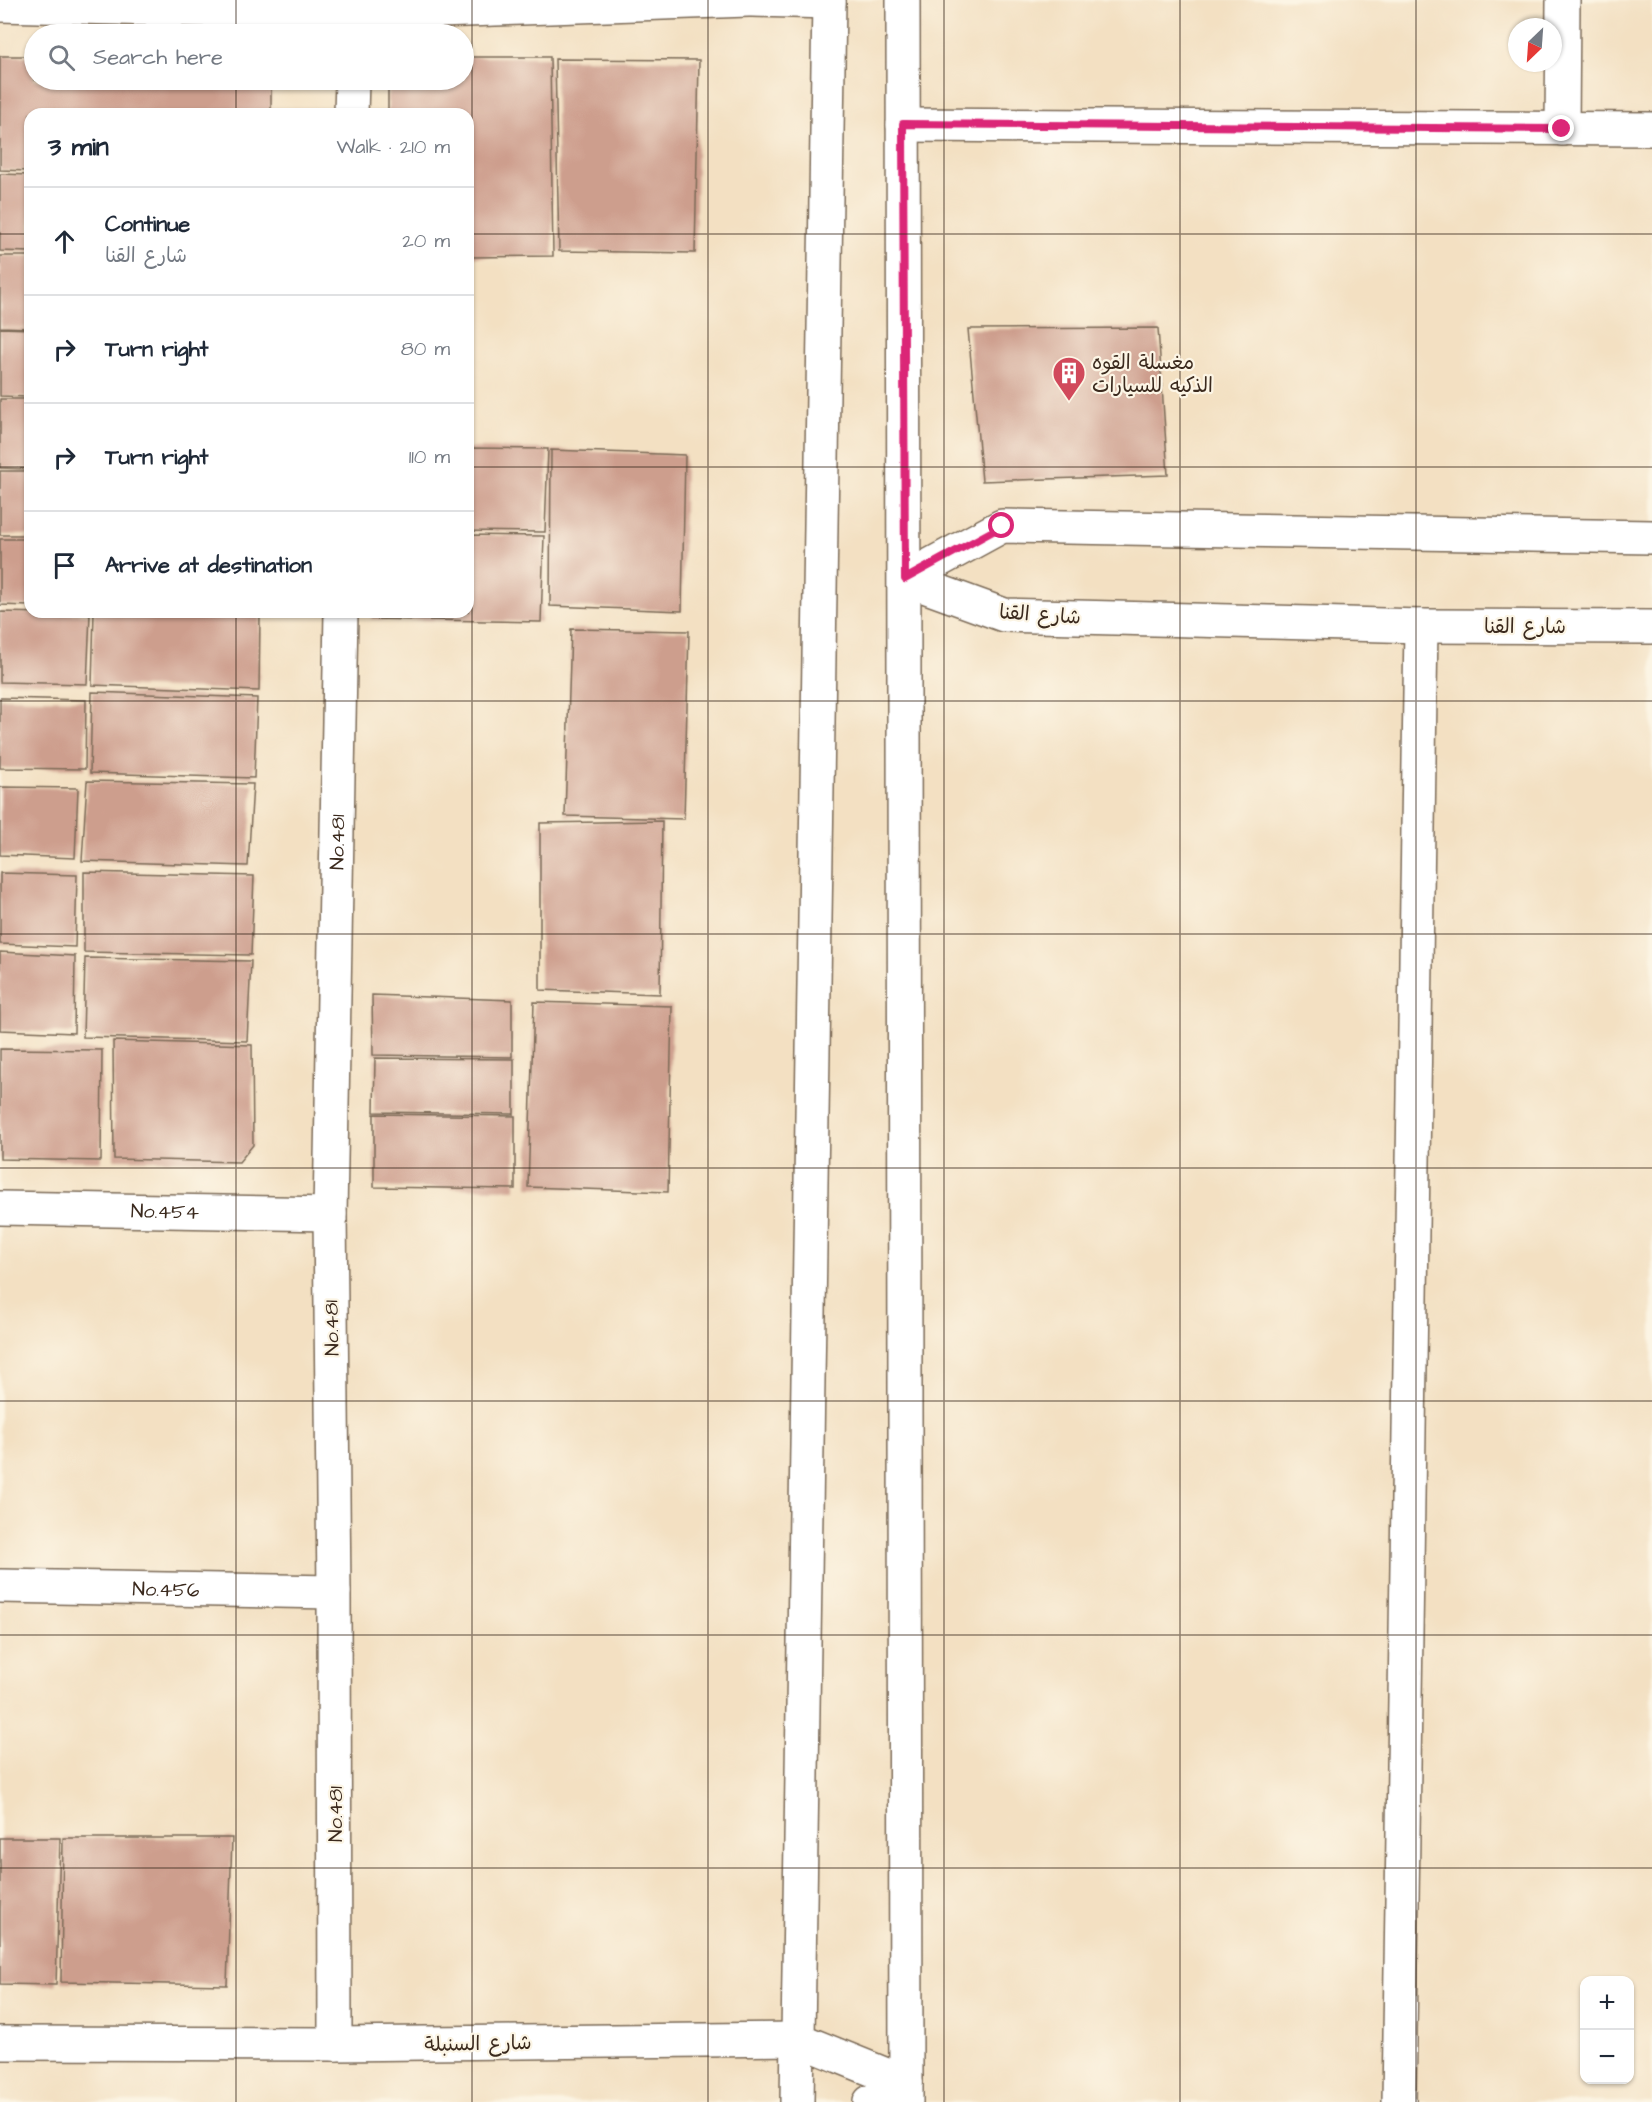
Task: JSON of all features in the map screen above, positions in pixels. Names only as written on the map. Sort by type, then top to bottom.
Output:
[{"type":"street","points":[[0,5],[353,24],[750,0],[829,1],[797,2102]]},
{"type":"street","points":[[870,2102],[906,2092],[903,0]]},
{"type":"street","points":[[1562,129],[1563,0]]},
{"type":"street","points":[[351,108],[352,90]]},
{"type":"street","points":[[903,124],[1652,129]]},
{"type":"street","points":[[905,579],[1002,526],[1652,537]]},
{"type":"street","name":"شارع القنا","points":[[905,579],[1004,615],[1421,626],[1652,627]]},
{"type":"street","name":"No.481","points":[[335,2044],[330,1214],[341,618]]},
{"type":"street","points":[[1399,2102],[1421,626]]},
{"type":"street","name":"No.454","points":[[0,1208],[330,1214]]},
{"type":"street","name":"No.456","points":[[0,1586],[334,1592]]},
{"type":"street","name":"شارع السنبلة","points":[[0,2043],[335,2044],[797,2040],[906,2092]]},
{"type":"building","points":[[0,56],[24,56],[24,90],[271,90],[271,108],[24,108],[24,171],[0,170]]},
{"type":"building","points":[[474,57],[550,57],[553,256],[474,257],[474,108],[388,108],[388,90],[474,90]]},
{"type":"building","points":[[555,59],[699,60],[695,253],[559,251]]},
{"type":"building","points":[[0,174],[24,175],[24,252],[0,251]]},
{"type":"building","points":[[0,256],[24,256],[24,328],[0,327]]},
{"type":"building","points":[[0,328],[24,329],[24,397],[0,396]]},
{"type":"building","name":"مغسلة القوه الذكيه للسيارات","points":[[1158,328],[1168,475],[982,481],[968,329]]},
{"type":"building","points":[[0,399],[24,399],[24,469],[0,468]]},
{"type":"building","points":[[474,448],[548,449],[545,532],[474,531]]},
{"type":"building","points":[[551,450],[685,455],[682,611],[550,606]]},
{"type":"building","points":[[0,471],[24,471],[24,535],[0,535]]},
{"type":"building","points":[[474,535],[544,536],[541,622],[371,619],[474,618]]},
{"type":"building","points":[[0,539],[24,539],[24,606],[0,605]]},
{"type":"building","points":[[0,612],[24,613],[24,618],[90,618],[87,684],[0,682]]},
{"type":"building","points":[[94,618],[260,618],[259,691],[92,685]]},
{"type":"building","points":[[571,629],[689,631],[684,819],[565,816]]},
{"type":"building","points":[[92,692],[257,698],[254,778],[90,773]]},
{"type":"building","points":[[0,698],[86,700],[85,769],[0,768]]},
{"type":"building","points":[[87,781],[253,784],[248,866],[82,861]]},
{"type":"building","points":[[0,787],[78,788],[75,858],[0,855]]},
{"type":"building","points":[[662,821],[660,994],[540,990],[540,823]]},
{"type":"building","points":[[84,872],[254,876],[251,955],[84,952]]},
{"type":"building","points":[[0,873],[77,875],[75,947],[0,944]]},
{"type":"building","points":[[0,952],[75,956],[74,1033],[0,1030]]},
{"type":"building","points":[[85,958],[251,961],[247,1041],[83,1037]]},
{"type":"building","points":[[372,995],[512,1000],[512,1057],[373,1055]]},
{"type":"building","points":[[534,1002],[672,1006],[668,1192],[528,1187]]},
{"type":"building","points":[[113,1041],[252,1045],[253,1145],[239,1162],[114,1159]]},
{"type":"building","points":[[0,1049],[102,1050],[101,1161],[0,1159]]},
{"type":"building","points":[[375,1058],[514,1059],[514,1114],[374,1112]]},
{"type":"building","points":[[374,1114],[515,1116],[515,1189],[374,1187]]},
{"type":"building","points":[[0,1838],[60,1838],[56,1985],[0,1984]]},
{"type":"building","points":[[63,1838],[232,1838],[227,1985],[61,1982]]},
{"type":"place","name":"مغسلة القوه الذكيه للسيارات","points":[[1069,402]]},
{"type":"route","points":[[1002,526],[905,579],[903,124],[1562,129]]}]
